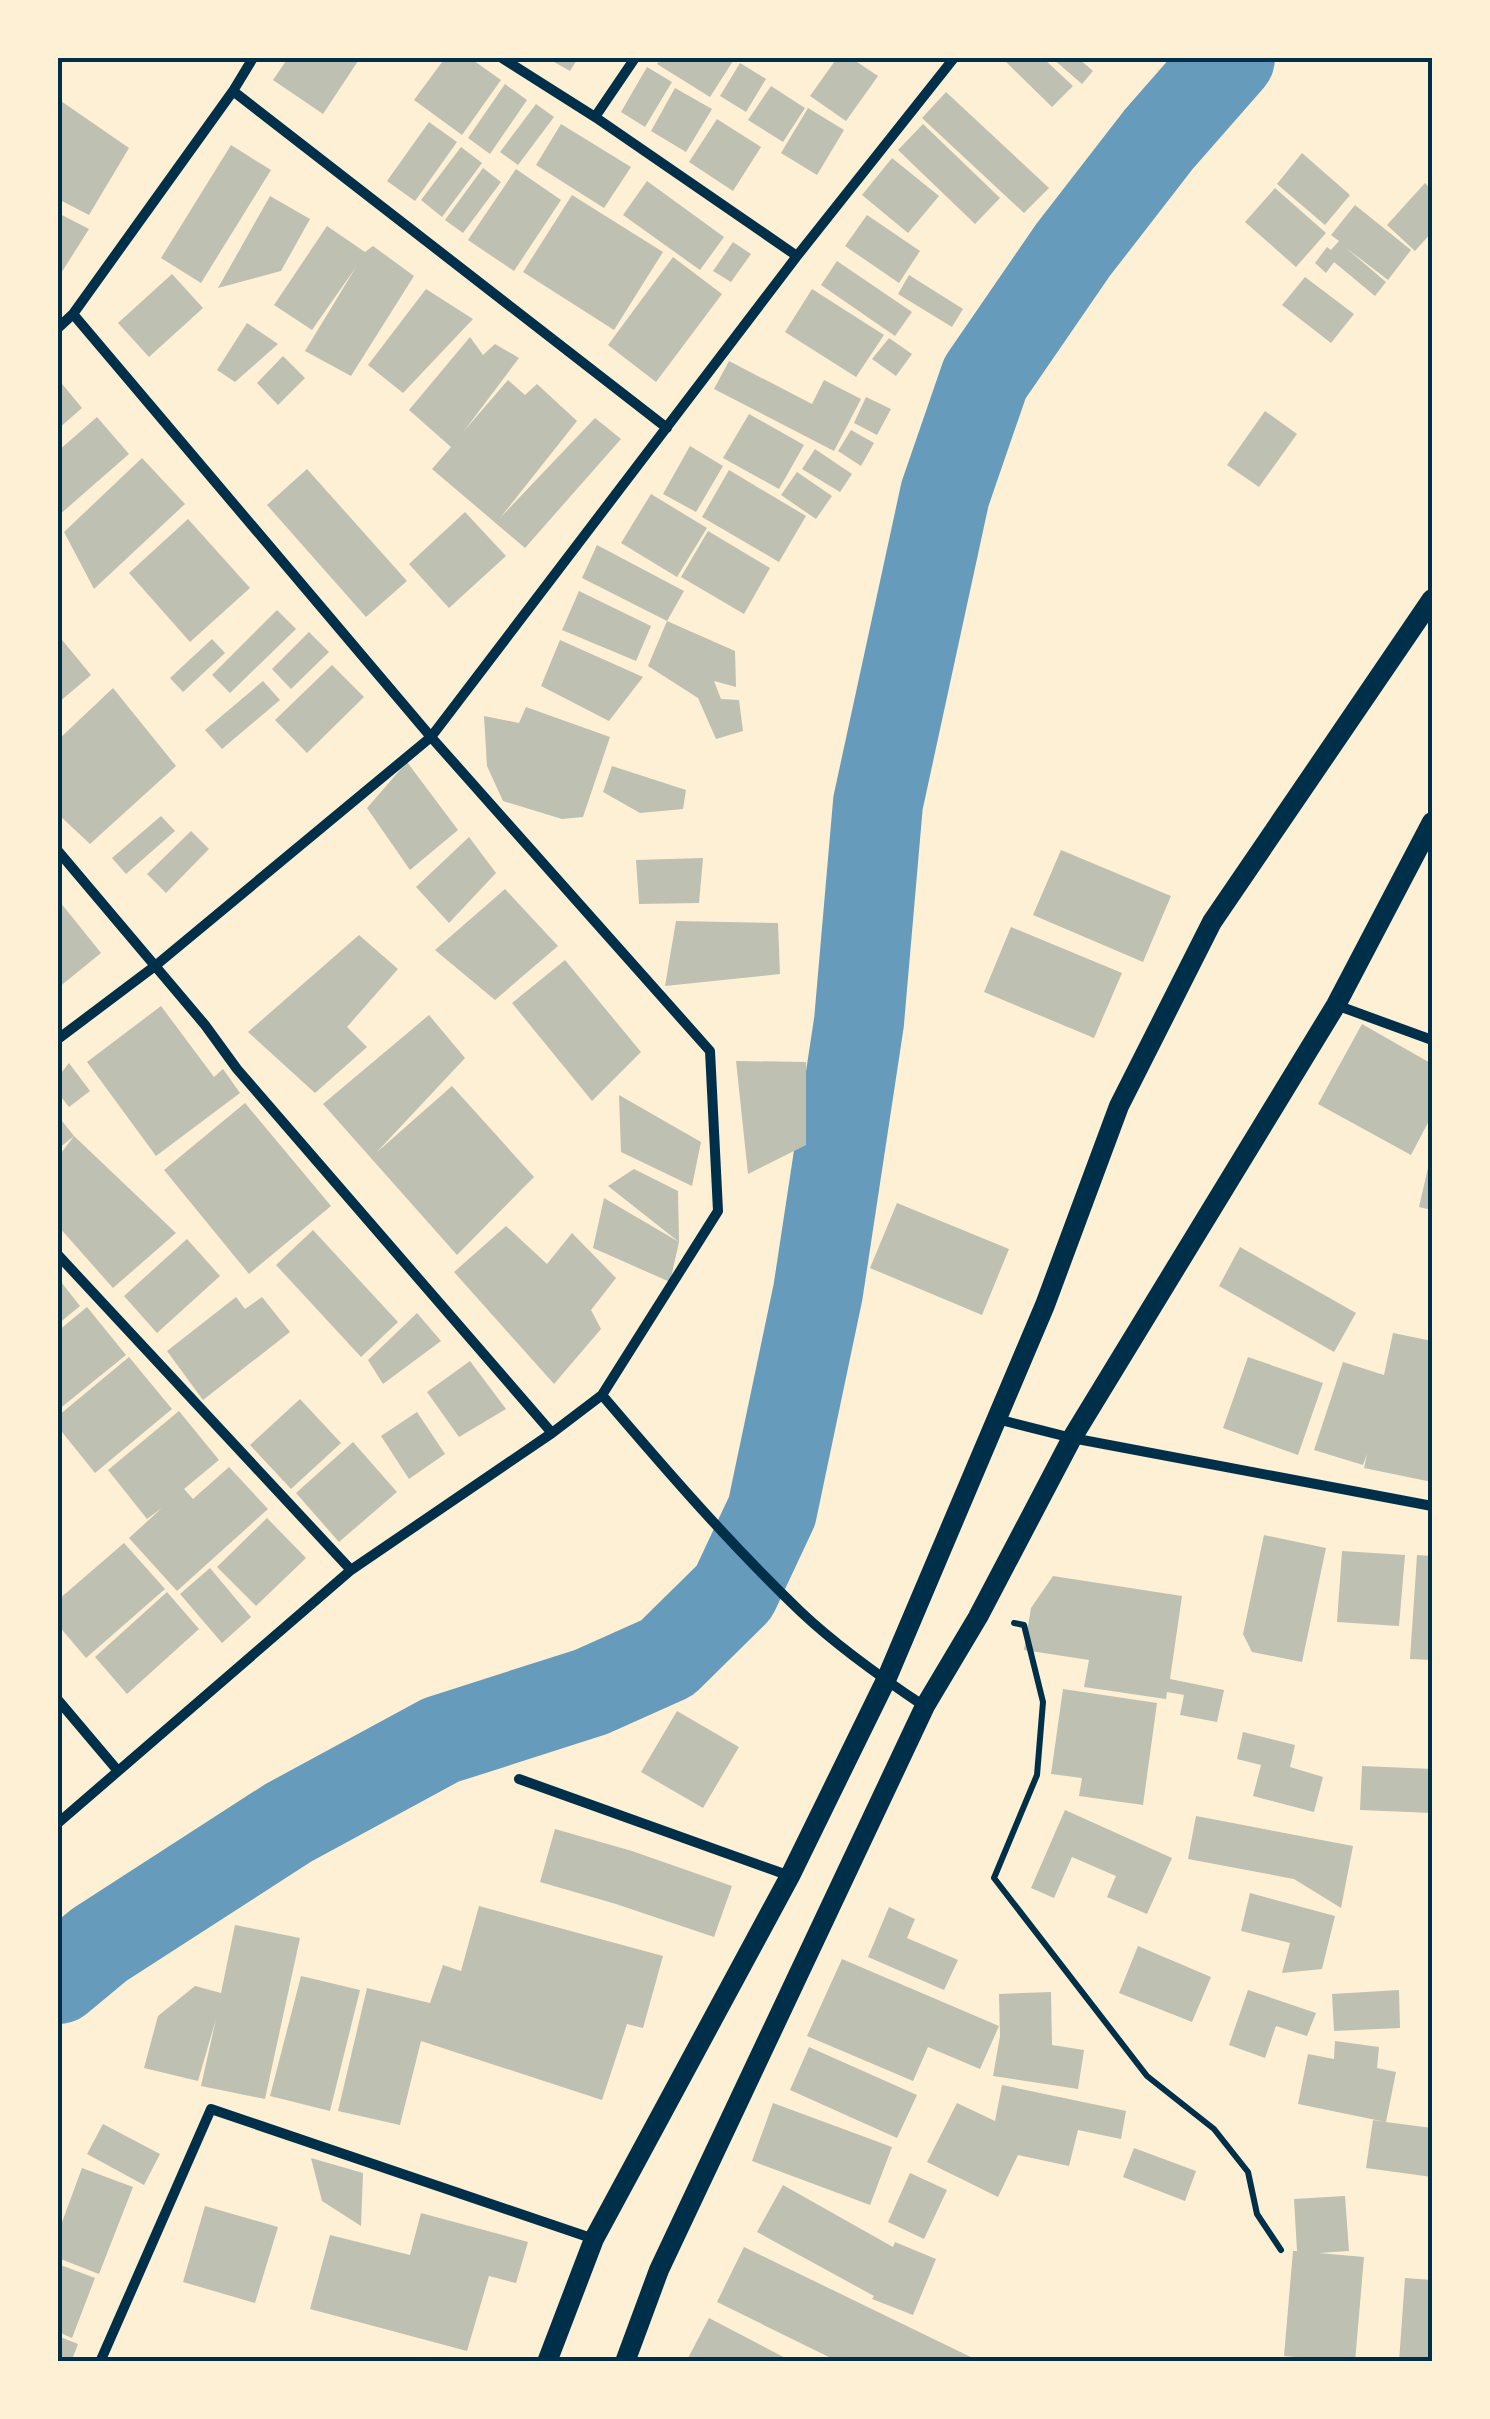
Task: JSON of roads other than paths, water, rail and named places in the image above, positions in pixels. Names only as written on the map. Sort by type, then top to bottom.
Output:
[{"type":"main road","points":[[547,2362],[594,2240],[790,1876],[886,1680],[1045,1305],[1119,1106],[1212,922],[1432,598]]},
{"type":"main road","points":[[625,2362],[660,2270],[924,1706],[978,1617],[1072,1438],[1336,1005],[1432,822]]},
{"type":"street","points":[[58,328],[73,314],[234,91],[252,58]]},
{"type":"street","points":[[502,58],[798,256]]},
{"type":"street","points":[[595,118],[636,58]]},
{"type":"street","points":[[58,1039],[154,966],[431,737],[954,58]]},
{"type":"street","points":[[234,91],[667,428]]},
{"type":"street","points":[[58,1823],[351,1570],[602,1396],[718,1211],[710,1051],[431,737],[73,314]]},
{"type":"street","points":[[58,851],[205,1025],[237,1069],[552,1433]]},
{"type":"street","points":[[1336,1005],[1432,1040]]},
{"type":"street","points":[[58,1256],[351,1570]]},
{"type":"street","points":[[602,1396],[708,1518],[804,1615],[924,1706]]},
{"type":"street","points":[[996,1418],[1072,1438],[1432,1506]]},
{"type":"street","points":[[58,1700],[118,1772]]},
{"type":"street","points":[[519,1779],[790,1876]]},
{"type":"street","points":[[100,2362],[211,2108],[594,2240]]},
{"type":"waterway","points":[[58,1979],[99,1945],[288,1823],[441,1740],[591,1692],[667,1658],[734,1592],[772,1511],[818,1292],[859,1022],[878,803],[945,494],[985,378],[1073,250],[1159,139],[1230,58]]}]
